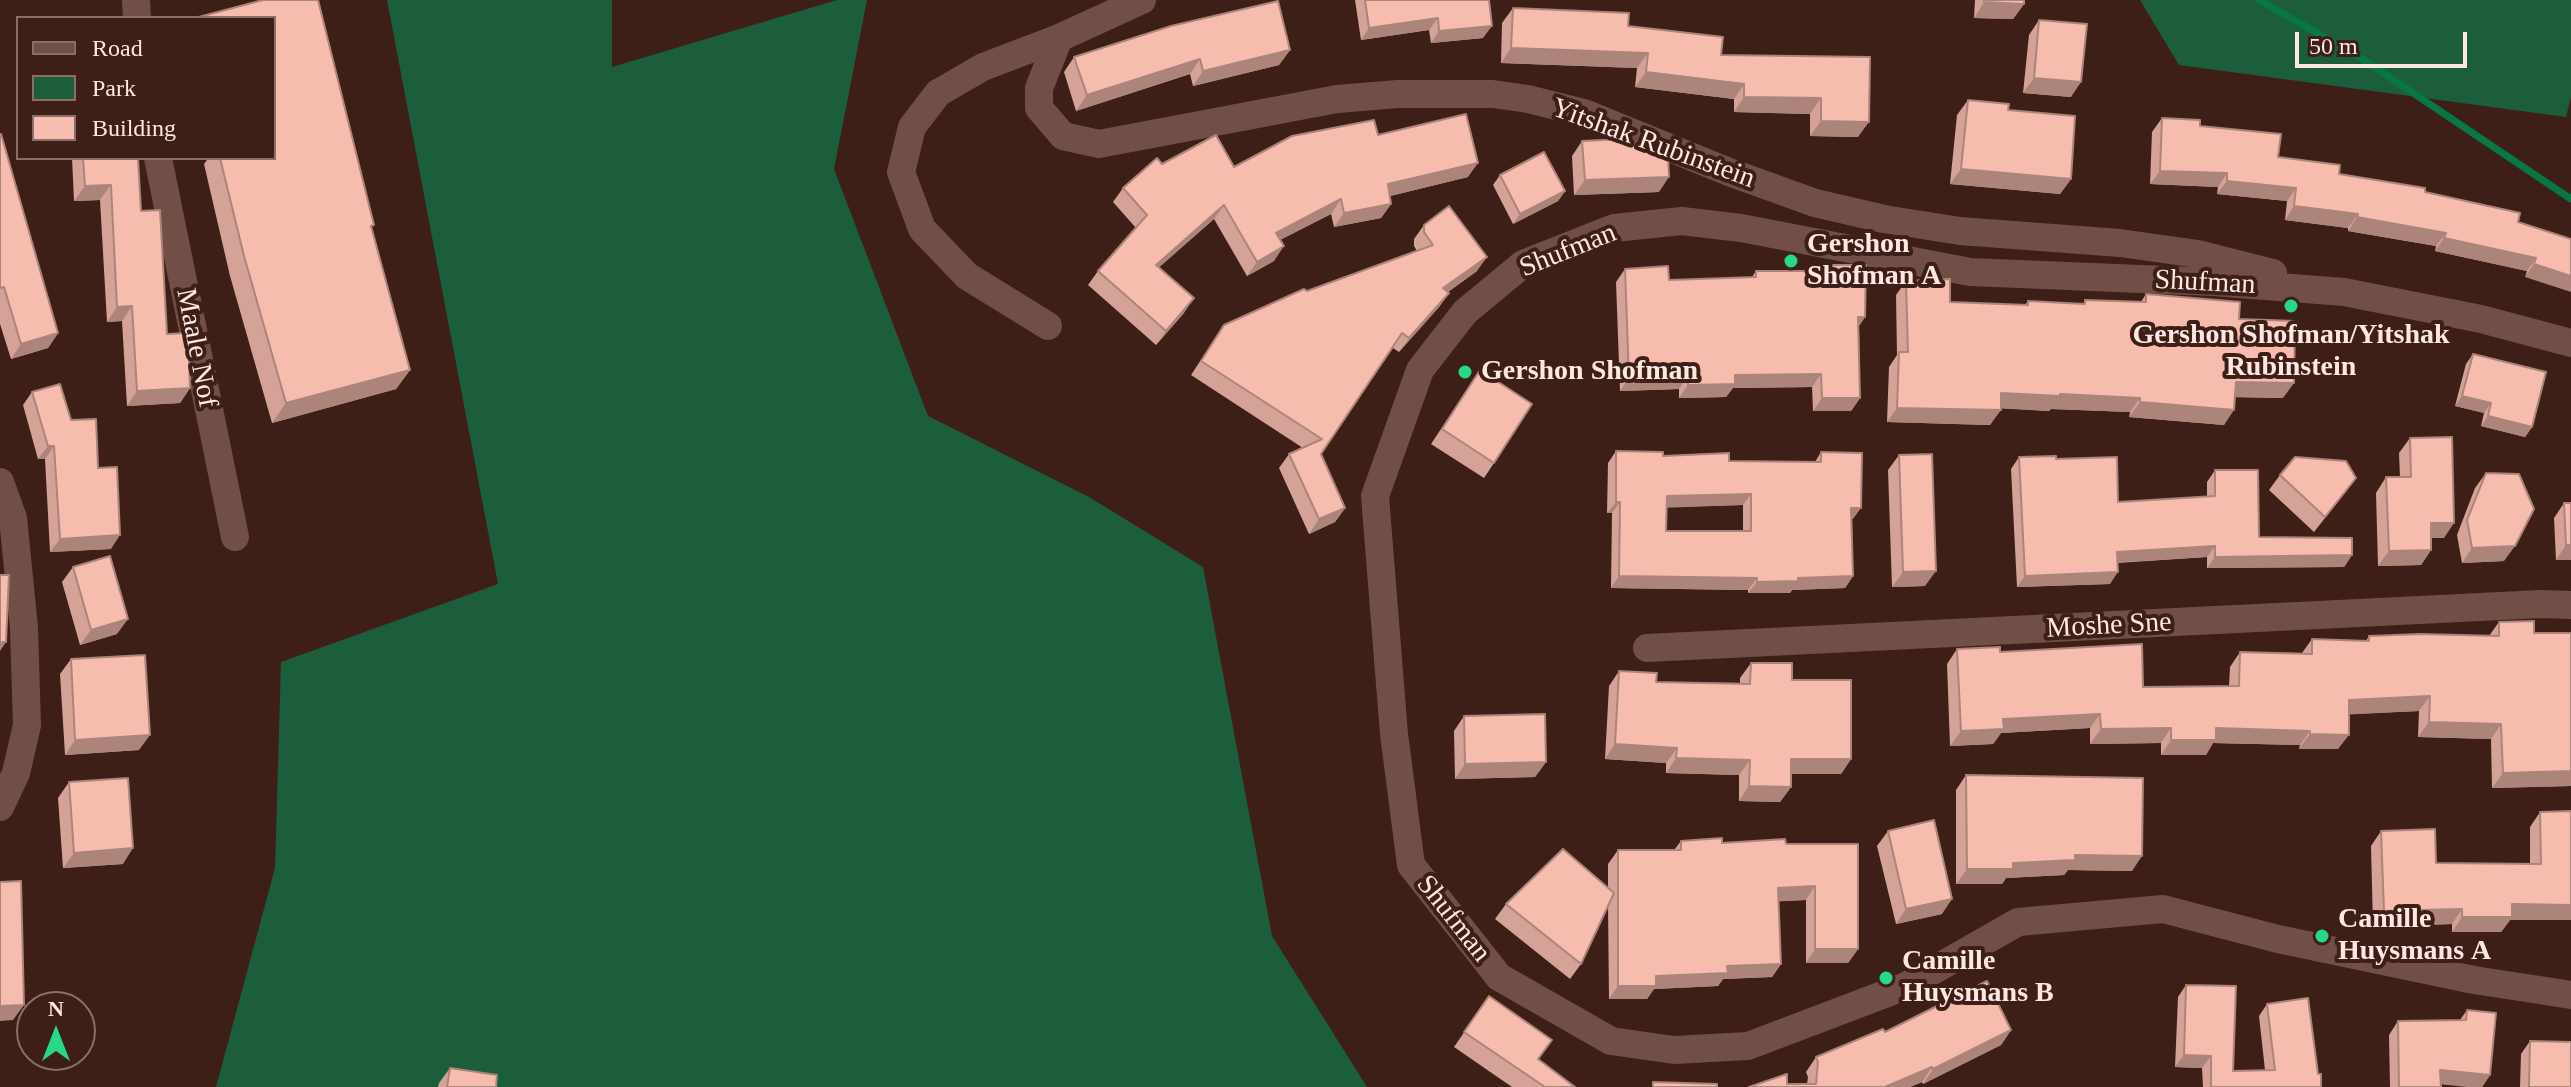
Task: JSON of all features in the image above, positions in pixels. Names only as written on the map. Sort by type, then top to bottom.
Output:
[{"type":"street","points":[[1048,326],[967,276],[922,229],[901,172],[912,127],[938,93],[983,67],[1059,38],[1142,0]]},
{"type":"street","name":"Yitshak Rubinstein","points":[[1059,38],[1039,88],[1039,108],[1063,136],[1099,144],[1337,99],[1398,94],[1493,94],[1584,113],[1815,203],[1884,219],[1960,231],[2120,243],[2198,254],[2344,292]]},
{"type":"street","name":"Maale Nof","points":[[158,160],[235,537]]},
{"type":"street","name":"Shufman","points":[[2571,343],[2481,319],[2344,292],[2214,282],[1970,272],[1741,228],[1682,221],[1614,228],[1523,264],[1465,312],[1420,370],[1375,496],[1394,734],[1411,865],[1499,977],[1611,1041],[1674,1050],[1748,1046],[1906,986],[2018,922],[2163,909],[2293,943],[2474,980],[2571,995]]},
{"type":"street","points":[[2198,254],[2210,268],[2214,282]]},
{"type":"street","points":[[0,482],[13,518],[24,628],[27,725],[16,773],[0,807]]},
{"type":"street","name":"Moshe Sne","points":[[1647,648],[2571,605]]},
{"type":"green space","points":[[387,0],[612,0],[612,67],[837,0],[867,0],[834,169],[928,416],[1089,497],[1203,567],[1272,936],[1367,1087],[216,1087],[275,868],[281,662],[498,584]]},
{"type":"green space","points":[[2140,0],[2571,0],[2571,97],[2566,117],[2179,65]]},
{"type":"building","points":[[263,0],[318,0],[374,225],[371,226],[410,370],[286,403],[220,160],[276,160],[276,16],[203,16]]},
{"type":"building","points":[[1365,0],[1489,0],[1492,26],[1439,31],[1438,18],[1369,28]]},
{"type":"building","points":[[2024,0],[2024,4],[1984,2]]},
{"type":"building","points":[[1278,1],[1290,50],[1203,71],[1200,59],[1087,95],[1074,57],[1171,26]]},
{"type":"building","points":[[1513,8],[1629,13],[1628,26],[1723,37],[1721,55],[1870,57],[1869,122],[1821,121],[1821,98],[1744,97],[1744,84],[1646,72],[1648,53],[1511,48]]},
{"type":"building","points":[[2039,20],[2087,24],[2081,82],[2034,78]]},
{"type":"building","points":[[1968,100],[2009,104],[2008,110],[2075,116],[2071,179],[1961,169]]},
{"type":"building","points":[[1466,114],[1478,163],[1388,184],[1391,204],[1344,213],[1341,199],[1276,233],[1284,246],[1257,262],[1224,205],[1156,265],[1194,298],[1166,331],[1098,271],[1147,215],[1123,188],[1157,158],[1162,164],[1216,135],[1234,167],[1292,136],[1374,120],[1378,135]]},
{"type":"building","points":[[2162,118],[2200,120],[2200,126],[2281,134],[2278,157],[2340,165],[2339,174],[2425,188],[2425,192],[2520,213],[2518,222],[2571,239],[2571,276],[2534,264],[2536,258],[2444,238],[2446,233],[2357,217],[2358,214],[2294,206],[2296,188],[2227,181],[2227,173],[2160,171]]},
{"type":"building","points":[[1,134],[58,333],[21,344],[4,287],[0,288]]},
{"type":"building","points":[[1624,139],[1668,156],[1669,177],[1585,180],[1582,141]]},
{"type":"building","points":[[1544,152],[1565,191],[1520,214],[1500,175]]},
{"type":"building","points":[[83,160],[138,160],[141,211],[160,210],[167,334],[188,333],[190,388],[137,391],[132,306],[117,307],[111,185],[85,186]]},
{"type":"building","points":[[1449,206],[1487,257],[1443,288],[1449,293],[1409,338],[1402,333],[1321,454],[1345,508],[1319,519],[1289,454],[1322,439],[1201,361],[1224,325],[1304,289],[1307,291],[1433,245],[1424,232],[1424,225]]},
{"type":"building","points":[[1823,265],[1866,265],[1865,317],[1858,317],[1860,398],[1822,398],[1821,374],[1735,375],[1735,384],[1688,385],[1688,376],[1629,378],[1625,269],[1668,266],[1669,280],[1756,277],[1756,271],[1823,271]]},
{"type":"building","points":[[1950,279],[1950,302],[2028,305],[2028,301],[2085,304],[2085,300],[2146,302],[2146,294],[2240,302],[2239,319],[2295,321],[2294,383],[2236,382],[2234,410],[2140,402],[2140,398],[2001,393],[2001,410],[1897,408],[1899,352],[1908,352],[1906,281]]},
{"type":"building","points":[[2473,354],[2546,372],[2532,427],[2488,416],[2491,403],[2462,396]]},
{"type":"building","points":[[1480,370],[1532,404],[1494,463],[1442,429]]},
{"type":"building","points":[[60,384],[71,420],[96,419],[98,468],[117,467],[120,535],[60,539],[54,446],[48,446],[32,392]]},
{"type":"building","points":[[2452,437],[2454,523],[2431,523],[2431,550],[2389,551],[2386,477],[2411,477],[2410,438]]},
{"type":"building","points":[[1616,451],[1663,452],[1663,456],[1729,453],[1729,461],[1821,462],[1821,452],[1862,453],[1861,508],[1851,508],[1853,576],[1757,582],[1757,578],[1619,576],[1620,502],[1616,502]],"holes":[[[1751,494],[1751,531],[1666,531],[1667,496]]]},
{"type":"building","points":[[1932,454],[1936,571],[1903,572],[1899,455]]},
{"type":"building","points":[[2056,456],[2056,459],[2117,457],[2118,502],[2215,496],[2215,470],[2258,470],[2259,537],[2352,538],[2352,555],[2215,557],[2215,546],[2117,552],[2118,572],[2025,576],[2019,457]]},
{"type":"building","points":[[2295,457],[2346,461],[2356,478],[2325,517],[2280,475]]},
{"type":"building","points":[[2486,473],[2519,474],[2534,509],[2515,546],[2472,548],[2467,520]]},
{"type":"building","points":[[2564,503],[2571,503],[2571,545],[2566,545]]},
{"type":"building","points":[[110,556],[128,619],[91,630],[73,567]]},
{"type":"building","points":[[0,575],[9,575],[6,642],[0,642]]},
{"type":"building","points":[[2534,621],[2534,633],[2571,633],[2571,771],[2503,773],[2501,724],[2429,722],[2430,696],[2349,700],[2349,735],[2216,728],[2216,740],[2171,740],[2171,728],[2101,729],[2100,714],[2003,719],[2004,729],[1961,731],[1957,649],[2000,647],[2000,652],[2142,644],[2143,687],[2239,686],[2240,652],[2312,654],[2312,639],[2369,641],[2369,636],[2421,634],[2499,636],[2499,622]]},
{"type":"building","points":[[145,655],[150,735],[75,740],[71,659]]},
{"type":"building","points":[[1751,663],[1792,663],[1792,680],[1851,680],[1851,759],[1791,759],[1791,787],[1749,786],[1750,760],[1676,758],[1677,748],[1615,744],[1619,671],[1657,673],[1656,682],[1750,684]]},
{"type":"building","points":[[1545,714],[1546,762],[1465,764],[1464,716]]},
{"type":"building","points":[[1966,775],[2143,778],[2142,856],[2075,855],[2075,860],[2013,863],[2013,869],[1967,869]]},
{"type":"building","points":[[128,778],[133,848],[74,853],[69,782]]},
{"type":"building","points":[[2571,811],[2571,905],[2512,904],[2512,917],[2462,917],[2462,909],[2384,911],[2381,831],[2435,829],[2436,863],[2541,864],[2540,812]]},
{"type":"building","points":[[1934,820],[1952,899],[1906,909],[1888,831]]},
{"type":"building","points":[[1722,838],[1722,843],[1785,839],[1786,844],[1858,844],[1858,949],[1815,949],[1815,886],[1778,888],[1781,964],[1727,966],[1728,973],[1656,976],[1656,986],[1618,986],[1618,850],[1681,850],[1681,841]]},
{"type":"building","points":[[1563,849],[1614,893],[1581,964],[1506,904]]},
{"type":"building","points":[[21,881],[24,991],[16,991],[16,1005],[0,1006],[0,882]]},
{"type":"building","points":[[1987,981],[2011,1030],[1933,1069],[1885,1087],[1749,1087],[1787,1074],[1787,1084],[1816,1084],[1816,1057],[1883,1029],[1885,1032]]},
{"type":"building","points":[[2186,985],[2236,986],[2233,1071],[2275,1070],[2267,1004],[2308,998],[2321,1087],[2211,1087],[2211,1056],[2184,1055]]},
{"type":"building","points":[[1489,996],[1552,1040],[1538,1059],[1575,1087],[1545,1087],[1464,1032]]},
{"type":"building","points":[[2467,1010],[2496,1013],[2490,1075],[2440,1070],[2441,1087],[2399,1087],[2398,1021],[2466,1020]]},
{"type":"building","points":[[2530,1041],[2571,1042],[2571,1087],[2529,1087]]},
{"type":"building","points":[[450,1068],[497,1075],[496,1087],[447,1087]]},
{"type":"building","points":[[1653,1082],[1717,1084],[1717,1087],[1653,1087]]},
{"type":"waterway","points":[[2259,0],[2358,56],[2571,199]]},
{"type":"place","name":"Gershon Shofman A","points":[[1791,261]]},
{"type":"place","name":"Gershon Shofman/Yitshak Rubinstein","points":[[2291,306]]},
{"type":"place","name":"Gershon Shofman","points":[[1465,372]]},
{"type":"place","name":"Camille Huysmans A","points":[[2322,936]]},
{"type":"place","name":"Camille Huysmans B","points":[[1886,978]]}]
